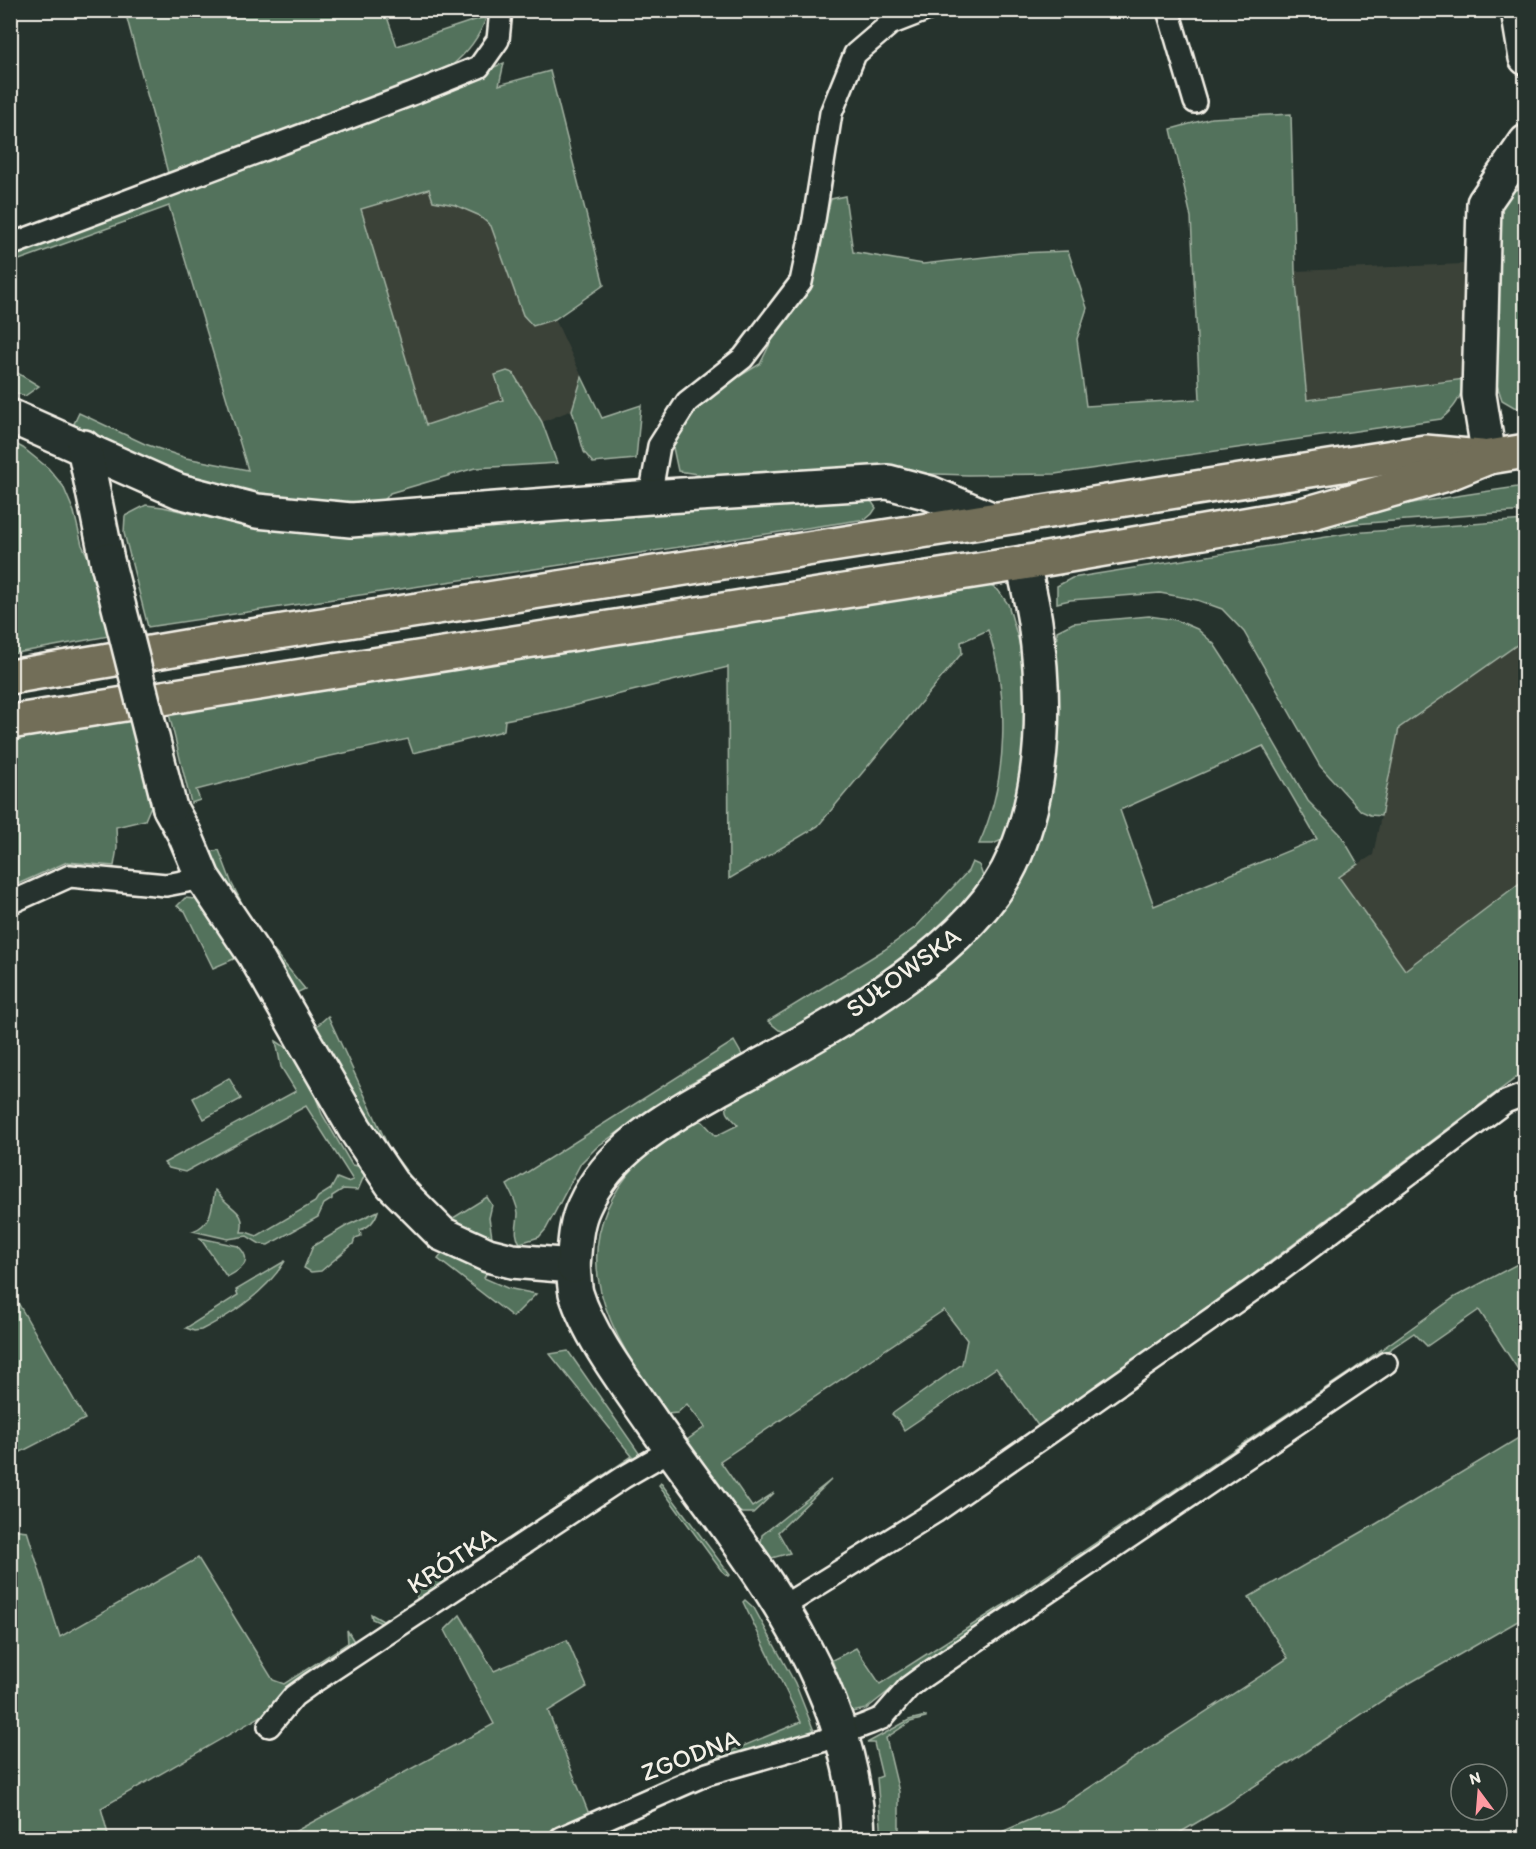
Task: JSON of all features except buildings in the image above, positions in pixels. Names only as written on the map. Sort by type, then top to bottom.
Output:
[{"type":"main road","points":[[10,676],[1425,452],[1489,458]]},
{"type":"main road","points":[[10,722],[1023,563],[1302,515],[1447,474],[1489,458],[1526,452]]},
{"type":"street","points":[[1518,10],[1526,58]]},
{"type":"street","points":[[1489,458],[1479,395],[1484,203],[1526,142]]},
{"type":"street","points":[[10,416],[179,491],[257,511],[304,516],[351,520],[650,497],[888,482],[930,493],[991,519]]},
{"type":"street","points":[[84,447],[107,560],[170,808],[203,878],[254,954],[355,1129],[392,1184],[414,1208],[442,1234],[488,1255],[512,1261],[573,1266]]},
{"type":"street","name":"SUŁOWSKA","points":[[858,1839],[852,1777],[841,1733],[816,1667],[782,1607],[629,1388],[585,1318],[576,1291],[573,1266],[575,1238],[583,1208],[598,1182],[619,1156],[649,1130],[844,1016],[894,984],[939,952],[972,921],[998,886],[1014,858],[1024,832],[1033,802],[1039,762],[1042,713],[1040,674],[1035,621],[1023,563]]},
{"type":"lane","points":[[10,245],[478,67],[498,40],[501,10]]},
{"type":"lane","points":[[650,497],[659,446],[687,402],[743,358],[801,282],[814,220],[831,113],[855,54],[890,24],[926,10]]},
{"type":"lane","points":[[1168,10],[1195,102]]},
{"type":"lane","points":[[10,903],[70,876],[166,885],[203,878]]},
{"type":"lane","points":[[782,1607],[934,1512],[1278,1272],[1505,1102],[1526,1094]]},
{"type":"lane","name":"ZGODNA","points":[[561,1839],[707,1774],[882,1718],[909,1687],[924,1676],[1386,1364]]},
{"type":"lane","name":"KRÓTKA","points":[[269,1726],[294,1696],[320,1677],[624,1477],[672,1449]]},
{"type":"shaded area","points":[[465,100],[534,325],[555,319],[582,377],[572,410],[542,422],[407,437],[320,151]]},
{"type":"shaded area","points":[[1463,264],[1464,379],[1306,401],[1295,271]]},
{"type":"shaded area","points":[[1525,639],[1525,879],[1405,970],[1339,876],[1373,855],[1399,728]]},
{"type":"green space","points":[[125,11],[385,11],[397,46],[487,16],[472,44],[450,67],[169,177]]},
{"type":"green space","points":[[504,63],[499,85],[550,71],[604,285],[555,319],[533,326],[523,315],[491,226],[478,215],[455,205],[433,201],[429,189],[361,209],[426,425],[503,400],[495,375],[507,371],[513,373],[542,422],[557,463],[475,468],[390,493],[384,501],[354,506],[259,497],[174,471],[114,448],[72,428],[79,413],[145,444],[186,458],[248,470],[169,206],[11,263],[11,254],[406,103]]},
{"type":"green space","points":[[1291,114],[1295,271],[1307,400],[1464,379],[1457,402],[1441,419],[1055,474],[905,473],[717,477],[678,471],[672,443],[688,417],[720,388],[760,364],[774,336],[810,277],[831,199],[845,196],[853,252],[923,264],[1020,253],[1068,251],[1087,308],[1077,339],[1086,406],[1200,399],[1191,217],[1171,129],[1211,118]]},
{"type":"green space","points":[[1525,189],[1525,409],[1514,407],[1502,400],[1497,385],[1497,236],[1501,207],[1513,190]]},
{"type":"green space","points":[[11,369],[39,386],[25,396],[11,391]]},
{"type":"green space","points":[[582,377],[602,418],[641,405],[636,459],[593,463],[584,452],[572,410]]},
{"type":"green space","points":[[10,441],[23,448],[48,468],[63,486],[74,512],[82,545],[91,563],[109,636],[11,654]]},
{"type":"green space","points":[[1525,486],[1525,511],[1354,524],[1069,571],[1060,576],[1066,568],[1181,545],[1352,513]]},
{"type":"green space","points":[[865,499],[872,502],[876,508],[866,519],[148,627],[124,533],[125,516],[146,505],[232,523],[296,533],[373,538],[761,504]]},
{"type":"green space","points":[[1525,520],[1525,639],[1399,728],[1381,816],[1361,811],[1320,766],[1244,632],[1222,609],[1197,600],[1160,593],[1057,603],[1057,586],[1072,578],[1351,533]]},
{"type":"green space","points":[[985,583],[998,590],[1008,604],[1019,642],[1024,674],[1023,771],[1009,829],[1002,840],[993,844],[979,844],[996,793],[1003,738],[1000,682],[988,630],[961,642],[962,653],[818,826],[729,879],[728,667],[556,710],[505,720],[504,730],[499,732],[413,753],[408,739],[308,761],[196,790],[200,800],[191,803],[169,714],[509,657]]},
{"type":"green space","points":[[1149,616],[1176,620],[1197,629],[1214,644],[1308,801],[1341,835],[1358,864],[1339,877],[1405,970],[1525,879],[1525,1071],[1255,1273],[1039,1427],[996,1368],[904,1430],[892,1414],[962,1364],[967,1340],[944,1310],[720,1461],[752,1507],[774,1493],[753,1513],[742,1513],[736,1510],[687,1440],[705,1427],[687,1404],[677,1413],[667,1414],[627,1353],[611,1322],[601,1291],[597,1260],[600,1228],[614,1195],[638,1163],[659,1145],[697,1119],[716,1136],[738,1125],[727,1112],[728,1101],[989,922],[1055,680],[1057,631],[1073,623]],"holes":[[[1263,746],[1317,839],[1154,906],[1120,810]]]},
{"type":"green space","points":[[130,720],[151,806],[145,820],[116,827],[117,848],[114,866],[67,862],[11,887],[11,740]]},
{"type":"green space","points":[[219,850],[232,884],[255,928],[305,989],[292,995],[289,993],[209,856],[211,852]]},
{"type":"green space","points":[[972,862],[979,865],[984,879],[955,914],[917,949],[876,979],[787,1032],[779,1030],[768,1021],[884,950],[916,927],[968,871]]},
{"type":"green space","points":[[185,898],[195,899],[209,906],[269,1010],[236,958],[213,968],[185,911],[177,906]]},
{"type":"green space","points":[[328,1016],[389,1148],[422,1192],[450,1220],[487,1197],[492,1205],[489,1218],[492,1237],[485,1241],[452,1228],[412,1194],[310,1032]]},
{"type":"green space","points":[[276,1041],[302,1058],[321,1092],[315,1095],[322,1114],[352,1165],[364,1167],[364,1176],[358,1190],[343,1189],[324,1204],[318,1217],[268,1245],[260,1244],[247,1236],[228,1239],[193,1231],[208,1219],[215,1190],[241,1217],[241,1232],[257,1236],[315,1202],[318,1197],[331,1189],[337,1178],[347,1182],[353,1180],[306,1106],[185,1172],[169,1168],[164,1163],[296,1091],[281,1067]]},
{"type":"green space","points":[[734,1041],[742,1055],[687,1085],[598,1146],[581,1163],[546,1229],[539,1237],[520,1243],[516,1232],[517,1209],[507,1185]]},
{"type":"green space","points":[[229,1078],[241,1099],[204,1119],[193,1098]]},
{"type":"green space","points":[[378,1211],[372,1223],[360,1230],[361,1236],[355,1238],[353,1244],[321,1271],[311,1272],[304,1268],[313,1246],[348,1225]]},
{"type":"green space","points":[[200,1238],[238,1246],[245,1257],[244,1265],[227,1277]]},
{"type":"green space","points":[[446,1249],[488,1270],[484,1278],[507,1288],[536,1294],[513,1317],[438,1259]]},
{"type":"green space","points":[[1525,1260],[1525,1380],[1479,1310],[1427,1346],[1414,1333],[909,1675],[866,1709],[852,1712],[832,1660],[856,1648],[880,1684],[1002,1606],[1354,1369],[1455,1297]]},
{"type":"green space","points":[[285,1261],[259,1292],[237,1309],[201,1330],[194,1331],[186,1328],[238,1295],[236,1290]]},
{"type":"green space","points":[[10,1289],[85,1419],[11,1457],[10,1457]]},
{"type":"green space","points":[[568,1351],[641,1456],[386,1625],[372,1619],[371,1614],[383,1621],[417,1599],[416,1591],[440,1575],[447,1580],[632,1456],[550,1354]]},
{"type":"green space","points":[[1525,1434],[1525,1617],[1401,1688],[1223,1807],[1171,1838],[988,1838],[1063,1805],[1288,1658],[1249,1597]]},
{"type":"green space","points":[[831,1480],[778,1532],[790,1553],[772,1558],[761,1543],[762,1535]]},
{"type":"green space","points":[[661,1483],[730,1575],[728,1576],[721,1570],[659,1485]]},
{"type":"green space","points":[[11,1529],[27,1531],[60,1637],[198,1558],[273,1680],[284,1684],[348,1643],[347,1630],[357,1646],[266,1720],[263,1715],[101,1808],[109,1838],[11,1838]]},
{"type":"green space","points":[[745,1600],[754,1608],[795,1683],[816,1736],[625,1801],[544,1838],[283,1838],[494,1724],[445,1630],[460,1615],[494,1671],[567,1640],[587,1687],[548,1711],[589,1814],[664,1779],[801,1722],[743,1602]]},
{"type":"green space","points":[[926,1716],[926,1718],[910,1722],[886,1738],[899,1792],[899,1838],[882,1838],[877,1778],[882,1776],[874,1743],[867,1743],[909,1720]]}]
